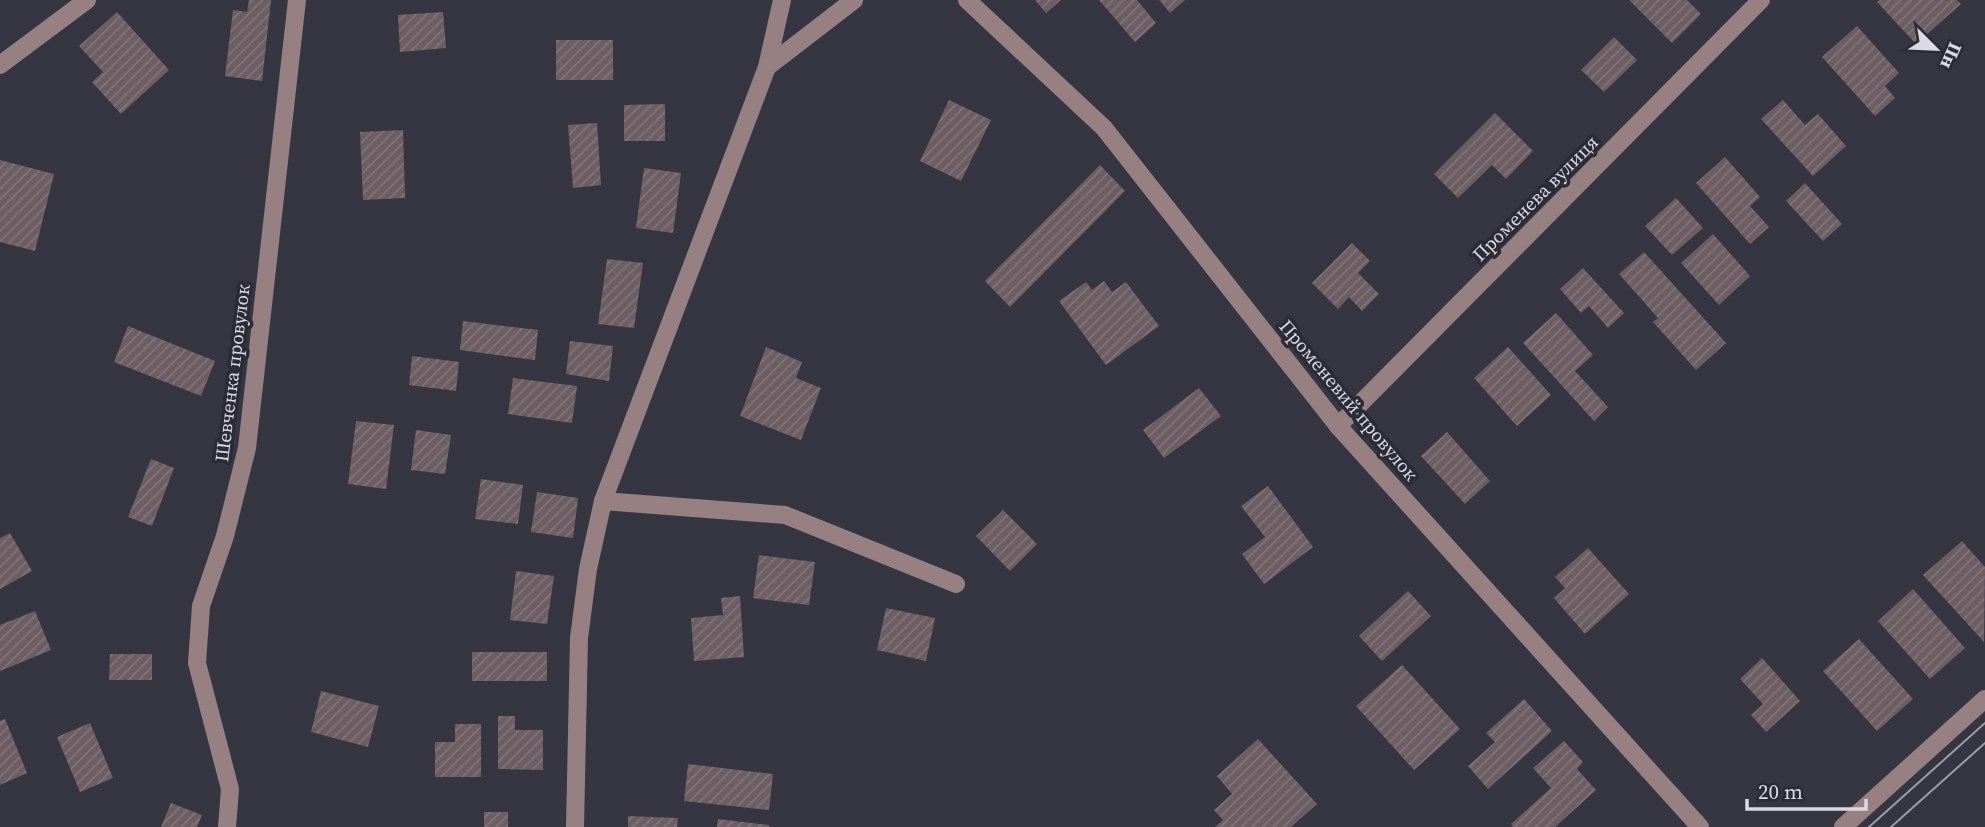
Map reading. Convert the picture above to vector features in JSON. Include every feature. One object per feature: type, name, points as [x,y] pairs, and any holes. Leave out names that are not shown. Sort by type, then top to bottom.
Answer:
[{"type":"street","points":[[0,65],[87,0]]},
{"type":"street","name":"Шевченка провулок","points":[[227,827],[230,789],[197,663],[201,607],[225,536],[247,448],[297,0]]},
{"type":"street","points":[[575,827],[579,638],[588,569],[603,502],[767,67],[782,0]]},
{"type":"street","points":[[767,67],[854,0]]},
{"type":"street","name":"Променевий провулок","points":[[967,0],[1104,128],[1338,426],[1700,827]]},
{"type":"street","name":"Променева вулиця","points":[[1338,426],[1761,0]]},
{"type":"street","points":[[603,502],[785,515],[956,584]]},
{"type":"street","points":[[1843,827],[1985,699]]},
{"type":"building","points":[[249,0],[271,0],[262,81],[225,76],[233,10],[247,12]]},
{"type":"building","points":[[1035,0],[1061,0],[1046,13]]},
{"type":"building","points":[[1099,0],[1137,0],[1156,23],[1135,42]]},
{"type":"building","points":[[1159,0],[1185,0],[1170,13]]},
{"type":"building","points":[[1629,0],[1687,0],[1701,14],[1672,43]]},
{"type":"building","points":[[1957,0],[1961,4],[1916,44],[1877,2]]},
{"type":"building","points":[[117,12],[169,70],[121,114],[92,82],[103,72],[79,46]]},
{"type":"building","points":[[443,12],[446,48],[400,52],[398,15]]},
{"type":"building","points":[[1857,26],[1899,73],[1885,86],[1895,98],[1875,116],[1822,57]]},
{"type":"building","points":[[1614,37],[1637,60],[1604,92],[1581,70]]},
{"type":"building","points":[[556,40],[613,40],[613,80],[556,80]]},
{"type":"building","points":[[949,100],[991,120],[961,181],[920,161]]},
{"type":"building","points":[[1783,100],[1805,125],[1818,114],[1846,146],[1813,176],[1761,119]]},
{"type":"building","points":[[665,104],[665,141],[624,141],[624,105]]},
{"type":"building","points":[[1495,113],[1533,151],[1506,179],[1492,165],[1458,198],[1434,174]]},
{"type":"building","points":[[597,123],[601,185],[573,188],[568,125]]},
{"type":"building","points":[[403,130],[405,198],[363,200],[360,132]]},
{"type":"building","points":[[1725,157],[1760,197],[1750,206],[1769,227],[1750,244],[1696,183]]},
{"type":"building","points":[[0,160],[54,174],[35,251],[0,242]]},
{"type":"building","points":[[1100,165],[1125,191],[1010,307],[985,281]]},
{"type":"building","points":[[644,168],[681,173],[673,233],[636,228]]},
{"type":"building","points":[[1805,183],[1842,224],[1823,241],[1786,201]]},
{"type":"building","points":[[1676,198],[1703,228],[1672,255],[1645,226]]},
{"type":"building","points":[[1713,234],[1750,276],[1719,305],[1681,263]]},
{"type":"building","points":[[1352,243],[1370,261],[1358,273],[1379,294],[1362,311],[1349,297],[1338,309],[1312,283]]},
{"type":"building","points":[[1644,252],[1726,343],[1696,370],[1653,322],[1658,318],[1619,274]]},
{"type":"building","points":[[607,259],[643,263],[634,328],[598,324]]},
{"type":"building","points":[[1583,268],[1624,313],[1608,328],[1589,306],[1581,313],[1560,289]]},
{"type":"building","points":[[1104,281],[1112,292],[1126,282],[1159,326],[1106,365],[1059,301],[1086,282],[1092,290]]},
{"type":"building","points":[[1556,313],[1593,355],[1575,371],[1608,407],[1594,421],[1523,343]]},
{"type":"building","points":[[463,321],[538,330],[535,360],[460,350]]},
{"type":"building","points":[[128,326],[215,361],[201,396],[114,362]]},
{"type":"building","points":[[570,341],[613,346],[609,381],[566,374]]},
{"type":"building","points":[[766,347],[802,362],[796,378],[821,388],[801,440],[740,416]]},
{"type":"building","points":[[1508,347],[1551,395],[1517,426],[1474,378]]},
{"type":"building","points":[[412,356],[459,362],[456,391],[409,385]]},
{"type":"building","points":[[513,378],[577,386],[572,423],[508,414]]},
{"type":"building","points":[[1199,388],[1221,416],[1164,458],[1143,430]]},
{"type":"building","points":[[356,421],[394,425],[386,489],[348,484]]},
{"type":"building","points":[[416,430],[451,435],[445,474],[411,470]]},
{"type":"building","points":[[1447,432],[1490,481],[1465,504],[1421,456]]},
{"type":"building","points":[[151,459],[174,468],[152,526],[128,517]]},
{"type":"building","points":[[481,479],[523,485],[518,524],[475,519]]},
{"type":"building","points":[[1268,486],[1313,547],[1264,584],[1242,554],[1265,537],[1241,506]]},
{"type":"building","points":[[537,492],[578,498],[573,538],[531,532]]},
{"type":"building","points":[[1003,510],[1037,544],[1010,571],[976,536]]},
{"type":"building","points":[[10,533],[32,571],[0,589],[0,538]]},
{"type":"building","points":[[1962,541],[1985,567],[1984,642],[1923,575]]},
{"type":"building","points":[[1588,548],[1629,594],[1585,634],[1554,598],[1565,588],[1555,577]]},
{"type":"building","points":[[759,555],[815,562],[809,605],[753,598]]},
{"type":"building","points":[[516,571],[554,576],[547,624],[510,620]]},
{"type":"building","points":[[1913,589],[1965,648],[1930,679],[1878,621]]},
{"type":"building","points":[[1408,591],[1431,616],[1382,661],[1359,636]]},
{"type":"building","points":[[740,596],[744,657],[694,661],[691,618],[723,615],[721,598]]},
{"type":"building","points":[[886,608],[935,618],[926,661],[877,650]]},
{"type":"building","points":[[35,611],[51,650],[0,671],[0,625]]},
{"type":"building","points":[[1859,639],[1913,699],[1877,731],[1823,671]]},
{"type":"building","points":[[472,652],[547,652],[547,681],[472,681]]},
{"type":"building","points":[[110,654],[152,654],[152,680],[109,680]]},
{"type":"building","points":[[1762,658],[1800,701],[1766,732],[1751,715],[1763,704],[1740,679]]},
{"type":"building","points":[[1402,665],[1460,729],[1414,770],[1356,706]]},
{"type":"building","points":[[321,691],[379,706],[368,747],[311,732]]},
{"type":"building","points":[[1524,699],[1552,731],[1488,789],[1468,766],[1495,742],[1486,733]]},
{"type":"building","points":[[498,716],[515,716],[515,730],[543,730],[543,770],[498,769]]},
{"type":"building","points":[[5,719],[27,773],[0,785],[0,721]]},
{"type":"building","points":[[90,723],[113,778],[80,792],[57,737]]},
{"type":"building","points":[[455,724],[481,724],[481,777],[435,777],[435,742],[455,742]]},
{"type":"building","points":[[1258,739],[1317,804],[1291,827],[1215,827],[1223,820],[1214,810],[1232,794],[1217,776]]},
{"type":"building","points":[[1564,741],[1583,762],[1577,769],[1596,790],[1555,827],[1513,827],[1511,824],[1551,788],[1533,768]]},
{"type":"building","points":[[688,764],[773,774],[769,810],[684,801]]},
{"type":"building","points":[[171,803],[202,815],[197,827],[161,827]]},
{"type":"building","points":[[484,812],[508,812],[508,827],[484,827]]},
{"type":"building","points":[[628,816],[678,818],[677,827],[628,827]]},
{"type":"building","points":[[718,819],[769,825],[769,827],[717,827]]},
{"type":"tram line","points":[[1869,827],[1985,723]]},
{"type":"tram line","points":[[1891,827],[1985,743]]}]
